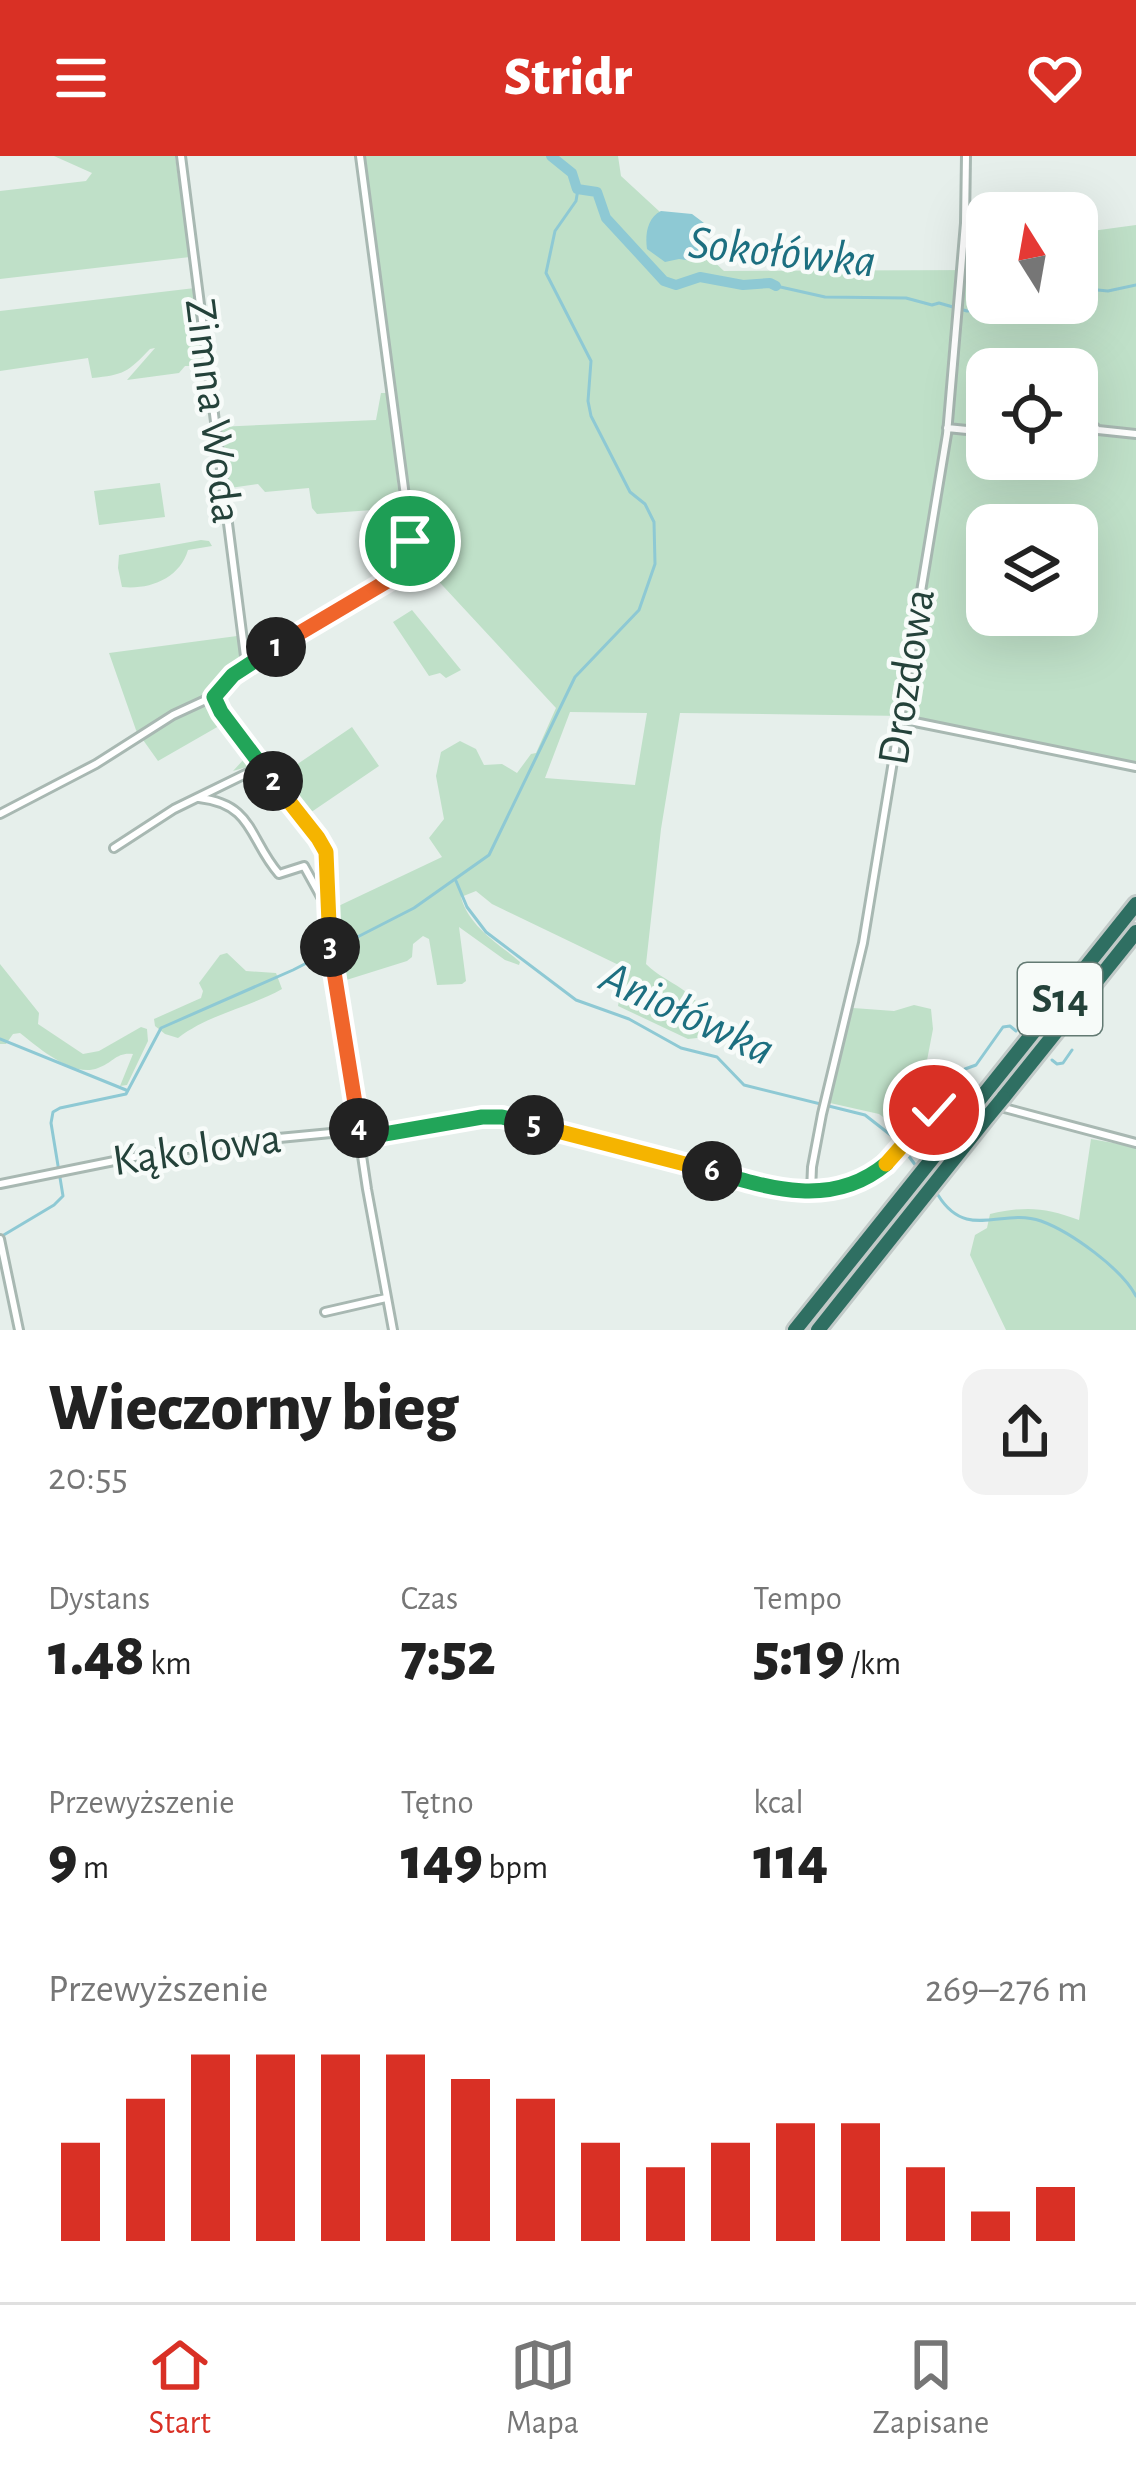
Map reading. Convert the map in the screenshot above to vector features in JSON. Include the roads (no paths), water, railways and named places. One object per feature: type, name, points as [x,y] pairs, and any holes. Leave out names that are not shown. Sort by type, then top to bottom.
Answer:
[{"type":"highway","name":"S14","points":[[795,1330],[1136,904]]},
{"type":"highway","name":"S14","points":[[818,1330],[1136,932]]},
{"type":"street","name":"Zimna Woda","points":[[182,156],[246,665]]},
{"type":"street","points":[[0,814],[96,764],[173,715],[214,697],[246,665],[414,564],[359,156]]},
{"type":"street","name":"Drozdowa","points":[[811,1192],[824,1107],[858,969],[947,428],[965,223],[966,156]]},
{"type":"street","points":[[947,428],[966,430]]},
{"type":"street","points":[[1098,430],[1136,434]]},
{"type":"street","points":[[214,697],[327,856],[329,942],[393,1330]]},
{"type":"street","points":[[901,718],[1136,767]]},
{"type":"street","points":[[114,848],[173,809],[262,766]]},
{"type":"street","points":[[199,798],[233,807],[279,874],[327,856]]},
{"type":"street","points":[[301,865],[307,868],[327,912]]},
{"type":"street","name":"Kąkolowa","points":[[0,1184],[237,1142],[331,1133],[373,1136],[502,1117],[756,1184],[811,1192],[838,1190],[868,1177],[896,1155],[934,1110],[963,1097],[1136,1143]]},
{"type":"street","points":[[0,1240],[20,1330]]},
{"type":"street","points":[[325,1312],[387,1298]]},
{"type":"water","points":[[661,211],[692,214],[704,223],[693,261],[665,262],[647,249],[648,227]]},
{"type":"waterway","name":"Sokołówka","points":[[551,156],[572,173],[577,189],[597,192],[606,218],[664,281],[676,285],[700,277],[776,286]]},
{"type":"waterway","name":"Zimna Woda","points":[[2,1236],[63,1196],[53,1112],[126,1094],[161,1028],[293,970],[414,908],[489,855],[575,677],[639,610],[655,564],[654,522],[645,504],[630,492],[591,416],[591,361],[546,273],[555,231],[576,201],[578,189]]},
{"type":"waterway","name":"Sokołówka","points":[[1098,290],[1136,285]]},
{"type":"waterway","name":"Sokołówka","points":[[776,286],[825,297],[906,298],[966,311]]},
{"type":"waterway","name":"Aniołówka","points":[[456,881],[467,907],[486,932],[576,1000],[629,1019],[681,1048],[717,1057],[744,1085],[865,1115],[897,1140],[916,1166]]},
{"type":"waterway","points":[[965,1069],[976,1065],[1003,1027],[1016,1031]]},
{"type":"waterway","points":[[0,1039],[126,1090]]},
{"type":"waterway","points":[[1052,1060],[1063,1063],[1072,1050]]},
{"type":"waterway","points":[[917,1118],[954,1071]]},
{"type":"waterway","name":"Aniołówka","points":[[938,1195],[961,1217],[1027,1218],[1053,1226],[1107,1263],[1136,1296]]}]
